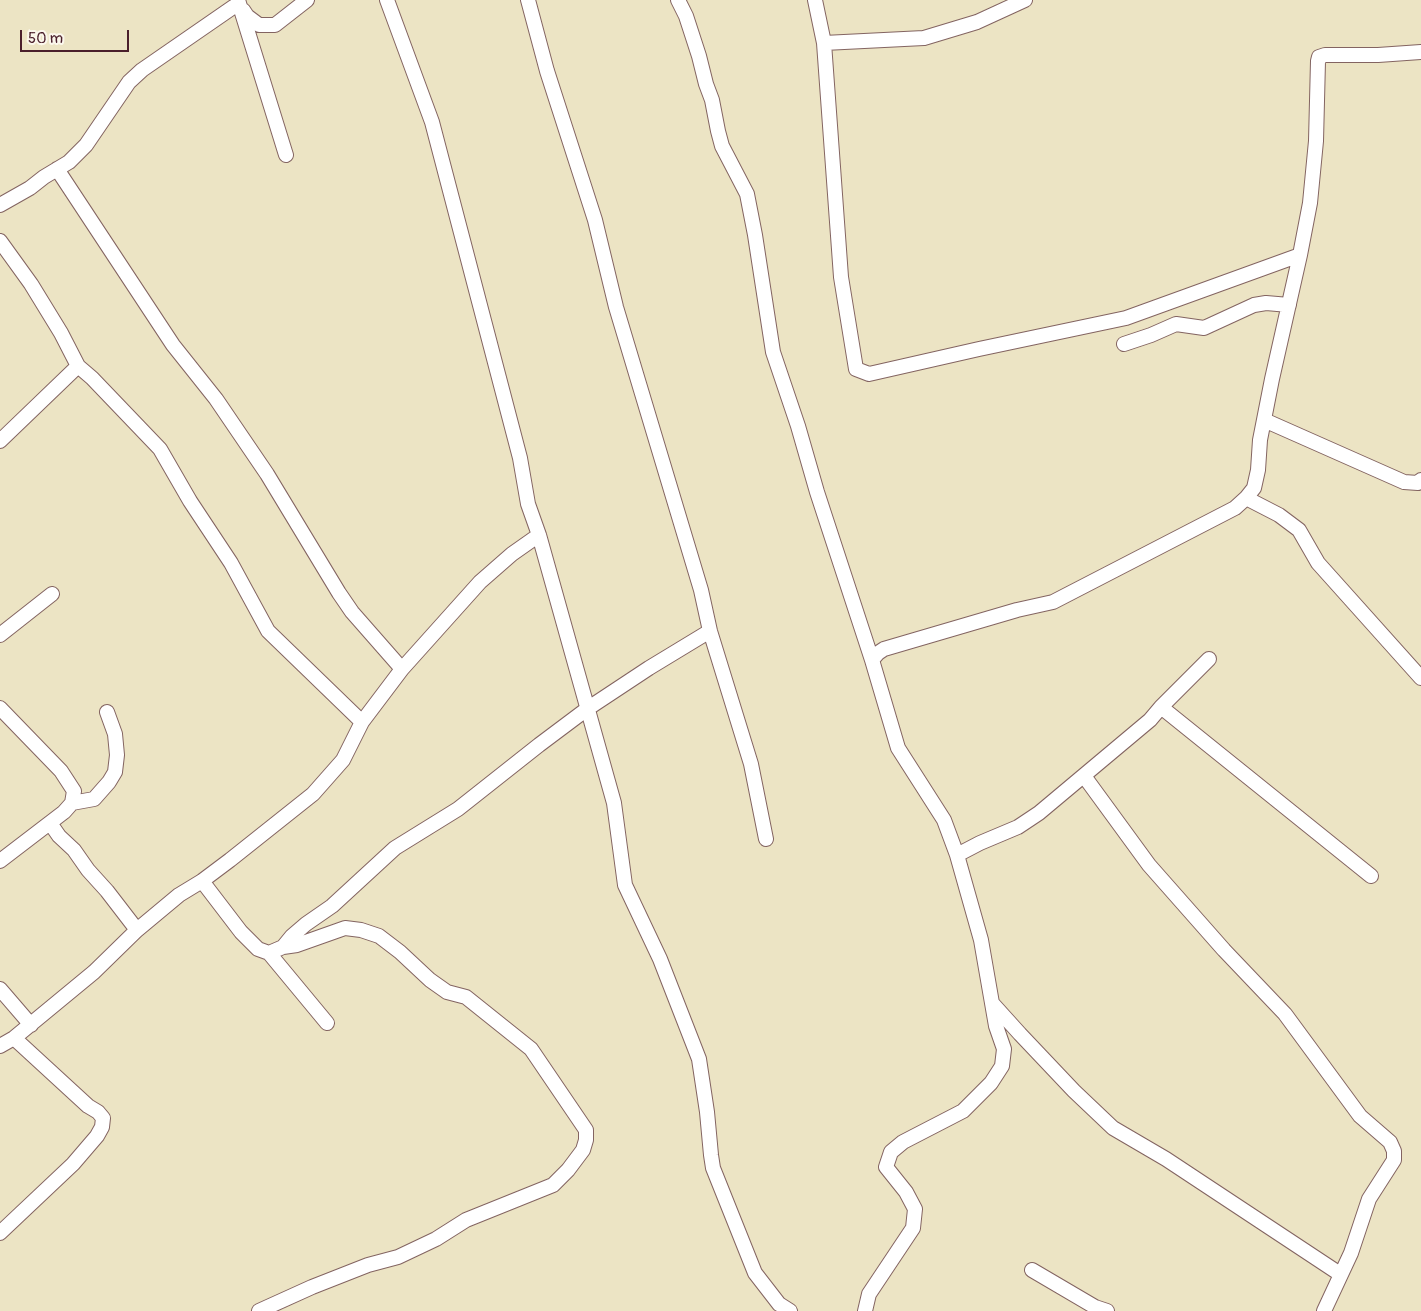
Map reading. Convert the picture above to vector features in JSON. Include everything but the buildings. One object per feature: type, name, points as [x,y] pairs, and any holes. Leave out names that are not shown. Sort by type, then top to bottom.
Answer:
[{"type":"street","points":[[238,1],[247,16],[259,25],[275,25],[307,0]]},
{"type":"street","points":[[387,0],[432,122],[520,458],[528,504],[539,535],[614,804],[625,885],[660,959],[698,1059],[707,1112],[713,1168],[755,1273],[779,1304],[790,1311]]},
{"type":"street","points":[[528,0],[547,71],[595,220],[616,307],[702,590],[710,631],[751,764],[766,839]]},
{"type":"street","points":[[678,0],[686,16],[699,56],[712,100],[722,146],[747,194],[773,352],[872,660],[898,748],[944,820],[956,855],[981,940],[996,1026],[1004,1050],[1002,1066],[991,1084],[963,1111],[903,1142],[891,1152],[886,1168],[906,1192],[915,1209],[913,1228],[869,1294],[865,1311]]},
{"type":"street","points":[[815,0],[824,43],[841,277],[856,369],[869,374],[1126,318],[1300,255]]},
{"type":"street","points":[[824,43],[924,38],[977,22],[1025,0]]},
{"type":"street","points":[[238,1],[286,155]]},
{"type":"street","points":[[0,205],[69,162],[86,145],[135,76],[238,1]]},
{"type":"street","points":[[872,660],[884,649],[1017,610],[1053,602],[1235,508],[1246,498],[1254,488],[1258,470],[1260,440],[1300,255],[1311,194],[1316,141],[1319,58],[1325,55],[1378,55],[1421,52]]},
{"type":"street","points":[[57,169],[173,345],[216,399],[268,474],[352,612],[402,669]]},
{"type":"street","points":[[0,241],[31,284],[61,333],[78,366],[99,385],[160,449],[190,501],[231,563],[268,631],[362,722]]},
{"type":"street","points":[[1124,344],[1145,338],[1176,324],[1204,328],[1254,305],[1266,303],[1289,305]]},
{"type":"street","points":[[0,440],[78,366]]},
{"type":"street","points":[[1264,420],[1404,482],[1418,483],[1421,480]]},
{"type":"street","points":[[1246,498],[1279,515],[1299,530],[1318,563],[1421,678]]},
{"type":"street","points":[[0,1046],[31,1025],[94,972],[137,930],[179,894],[202,881],[313,794],[343,760],[362,722],[402,669],[480,582],[512,554],[539,535]]},
{"type":"street","points":[[0,635],[52,594]]},
{"type":"street","points":[[283,947],[292,936],[332,906],[395,848],[458,809],[538,745],[587,710],[649,668],[710,631]]},
{"type":"street","points":[[956,855],[1018,827],[1039,813],[1150,720],[1209,659]]},
{"type":"street","points":[[1161,707],[1371,876]]},
{"type":"street","points":[[0,708],[61,770],[74,791],[72,803],[64,812],[0,861]]},
{"type":"street","points":[[72,803],[94,799],[115,772],[117,755],[115,734],[108,712]]},
{"type":"street","points":[[1084,776],[1149,865],[1224,950],[1285,1014],[1360,1116],[1390,1142],[1394,1151],[1394,1160],[1369,1199],[1351,1253],[1324,1311]]},
{"type":"street","points":[[50,822],[59,836],[74,850],[137,930]]},
{"type":"street","points":[[202,881],[241,932],[258,949],[270,952],[283,947],[297,945],[345,928],[361,930],[379,936],[400,952],[430,980],[447,992],[466,997],[531,1049],[586,1130],[583,1150],[568,1170],[552,1185],[466,1220],[436,1239],[398,1257],[368,1265],[259,1311]]},
{"type":"street","points":[[270,952],[327,1023]]},
{"type":"street","points":[[0,989],[31,1025]]},
{"type":"street","points":[[992,1002],[1074,1091],[1113,1128],[1174,1165],[1340,1274]]},
{"type":"street","points":[[0,1233],[73,1164],[97,1136],[102,1127],[102,1118],[98,1112],[88,1106],[14,1038]]},
{"type":"street","points":[[1032,1270],[1095,1307],[1107,1311]]}]
